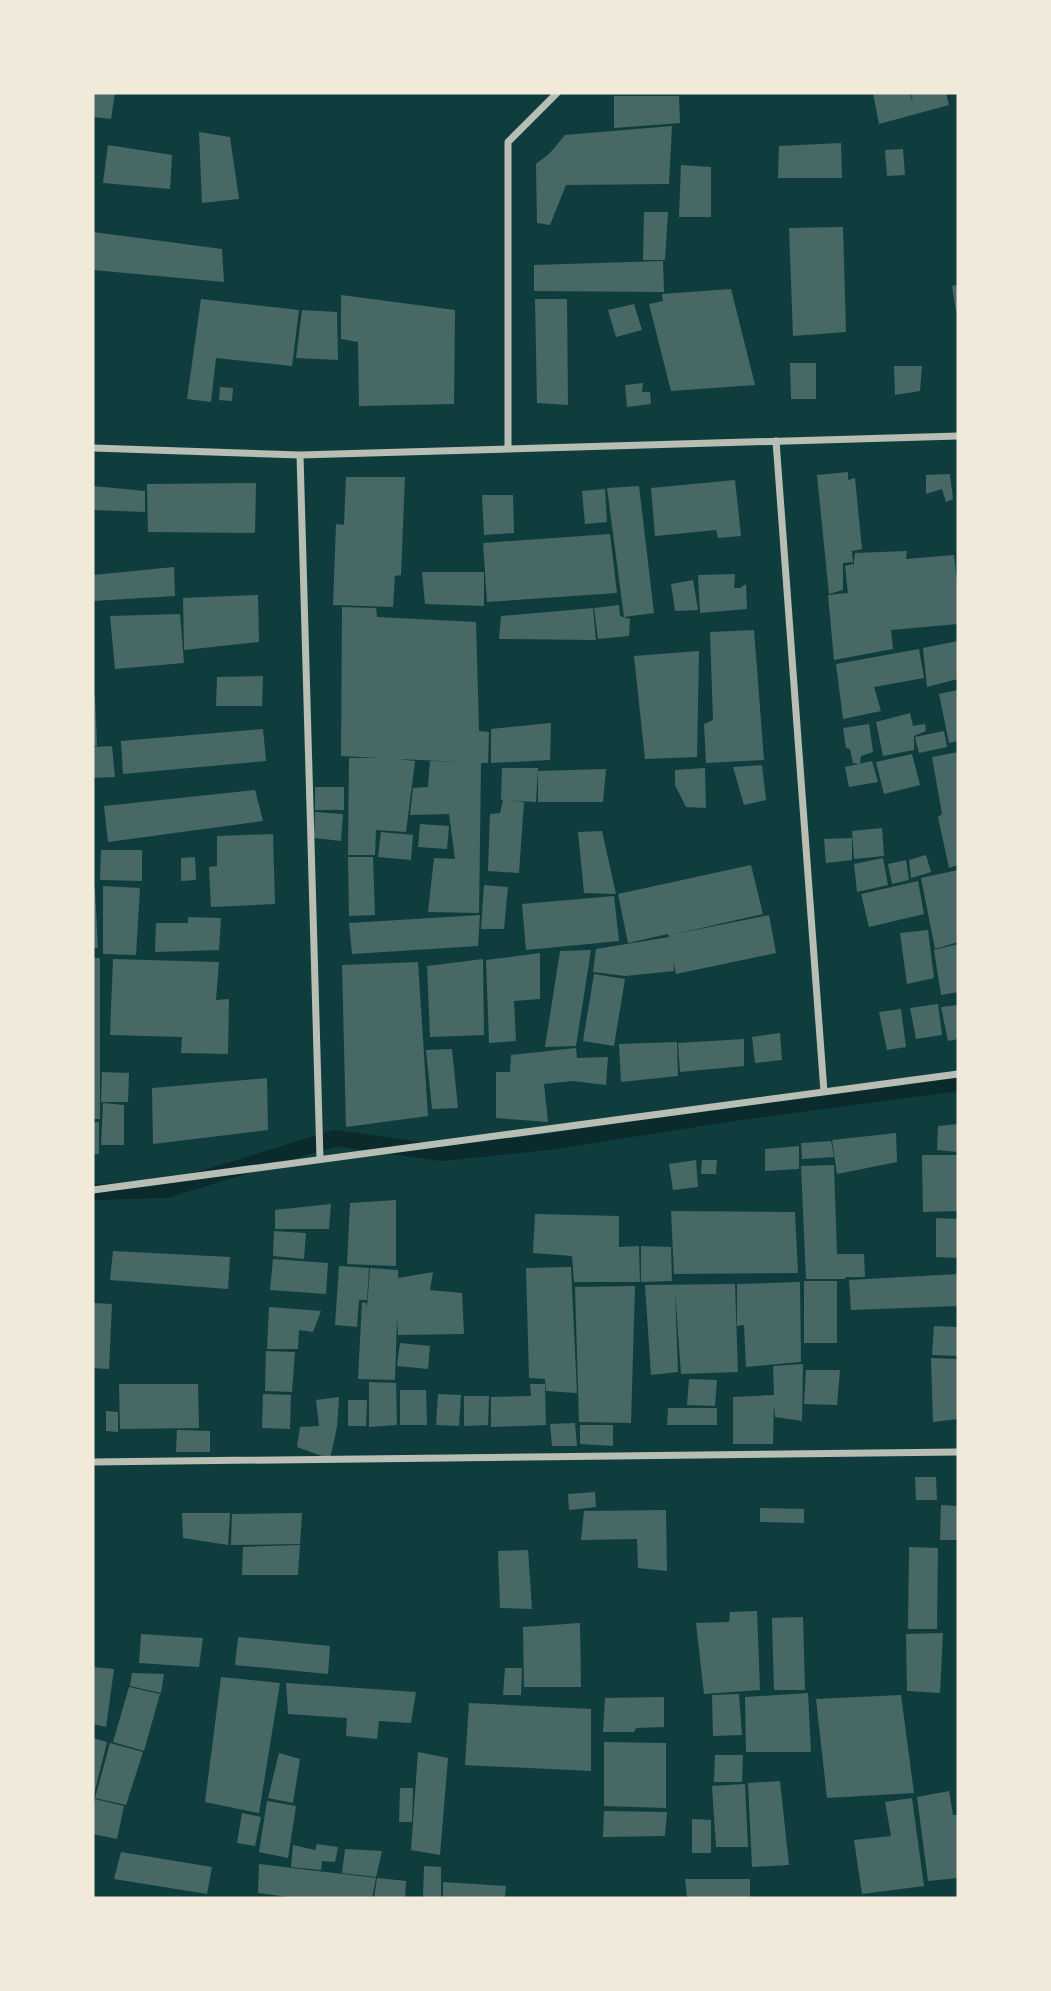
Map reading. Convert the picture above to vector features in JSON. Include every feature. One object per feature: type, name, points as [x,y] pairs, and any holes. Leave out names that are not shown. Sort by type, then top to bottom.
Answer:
[{"type":"street","points":[[508,449],[508,142],[557,93]]},
{"type":"street","points":[[93,448],[300,456],[958,436]]},
{"type":"street","points":[[776,441],[824,1092]]},
{"type":"street","points":[[300,456],[320,1160]]},
{"type":"street","points":[[93,1190],[958,1074]]},
{"type":"street","points":[[93,1462],[958,1452]]},
{"type":"building","points":[[93,93],[115,93],[111,119],[93,117]]},
{"type":"building","points":[[873,93],[910,93],[913,105],[911,93],[946,93],[949,105],[879,124]]},
{"type":"building","points":[[614,96],[679,96],[680,123],[614,128]]},
{"type":"building","points":[[672,126],[669,184],[566,185],[550,225],[537,223],[536,164],[550,153],[565,135]]},
{"type":"building","points":[[199,132],[230,137],[239,199],[202,203]]},
{"type":"building","points":[[841,143],[842,178],[778,178],[779,146]]},
{"type":"building","points":[[108,145],[172,155],[170,189],[103,183]]},
{"type":"building","points":[[903,149],[905,175],[887,176],[885,150]]},
{"type":"building","points":[[681,165],[711,167],[711,217],[679,217]]},
{"type":"building","points":[[644,212],[668,212],[665,260],[643,260]]},
{"type":"building","points":[[843,227],[846,332],[793,336],[789,228]]},
{"type":"building","points":[[93,232],[222,249],[224,282],[93,270]]},
{"type":"building","points":[[663,261],[664,292],[534,291],[534,265]]},
{"type":"building","points":[[958,285],[958,317],[957,317],[952,286]]},
{"type":"building","points":[[731,289],[755,385],[671,391],[649,304],[663,301],[662,294]]},
{"type":"building","points":[[341,295],[455,310],[454,404],[359,406],[358,342],[341,339]]},
{"type":"building","points":[[201,299],[299,310],[292,366],[216,358],[211,402],[187,399]]},
{"type":"building","points":[[535,299],[567,299],[568,405],[537,403]]},
{"type":"building","points":[[634,304],[642,330],[616,337],[608,310]]},
{"type":"building","points":[[302,310],[337,312],[338,360],[296,358]]},
{"type":"building","points":[[790,363],[816,363],[816,399],[791,399]]},
{"type":"building","points":[[894,366],[922,366],[920,391],[895,395]]},
{"type":"building","points":[[643,383],[642,392],[650,392],[651,404],[627,407],[625,385]]},
{"type":"building","points":[[220,387],[233,388],[232,401],[219,400]]},
{"type":"building","points":[[848,472],[848,480],[855,478],[862,549],[852,551],[853,562],[843,563],[843,590],[829,594],[817,475]]},
{"type":"building","points":[[950,474],[953,499],[946,502],[942,489],[926,494],[926,475]]},
{"type":"building","points":[[346,477],[405,477],[401,575],[395,576],[393,607],[333,605],[336,524],[344,525]]},
{"type":"building","points":[[735,480],[741,536],[718,538],[716,530],[655,536],[651,488]]},
{"type":"building","points":[[256,483],[255,533],[148,532],[147,484]]},
{"type":"building","points":[[93,486],[145,491],[145,512],[93,510]]},
{"type":"building","points":[[639,486],[654,613],[624,617],[607,488]]},
{"type":"building","points":[[605,489],[607,522],[585,524],[582,491]]},
{"type":"building","points":[[482,495],[513,495],[514,533],[484,535]]},
{"type":"building","points":[[610,534],[617,593],[487,602],[483,543]]},
{"type":"building","points":[[907,551],[906,559],[954,555],[958,624],[891,630],[893,649],[834,660],[828,595],[848,593],[845,566],[853,564],[853,569],[855,553]]},
{"type":"building","points":[[174,567],[175,596],[93,601],[93,575]]},
{"type":"building","points":[[422,572],[484,572],[484,606],[425,604]]},
{"type":"building","points":[[735,574],[734,588],[746,584],[747,609],[700,613],[698,575]]},
{"type":"building","points":[[693,580],[698,610],[675,611],[671,584]]},
{"type":"building","points":[[258,595],[259,642],[184,650],[183,598]]},
{"type":"building","points":[[619,605],[620,616],[630,619],[629,636],[598,639],[594,608]]},
{"type":"building","points":[[342,607],[376,608],[377,617],[476,622],[479,731],[489,732],[488,763],[481,763],[479,913],[428,912],[434,858],[455,859],[449,814],[410,815],[413,788],[428,787],[430,761],[462,762],[398,759],[415,761],[406,832],[376,830],[375,855],[348,855],[349,758],[379,758],[341,756]]},
{"type":"building","points":[[593,608],[596,640],[499,639],[501,616]]},
{"type":"building","points":[[180,614],[184,663],[115,669],[110,616]]},
{"type":"building","points":[[754,630],[764,760],[706,763],[704,724],[713,720],[710,632]]},
{"type":"building","points":[[958,641],[958,679],[927,687],[923,648]]},
{"type":"building","points":[[919,649],[924,678],[874,687],[881,711],[843,719],[836,664]]},
{"type":"building","points":[[699,651],[697,757],[645,759],[634,656]]},
{"type":"building","points":[[263,676],[262,706],[216,706],[217,677]]},
{"type":"building","points":[[958,690],[958,741],[949,743],[939,694]]},
{"type":"building","points":[[95,696],[97,746],[93,746]]},
{"type":"building","points":[[910,713],[913,726],[925,724],[926,731],[914,736],[914,750],[883,756],[876,722]]},
{"type":"building","points":[[551,723],[550,760],[491,763],[491,729]]},
{"type":"building","points":[[869,724],[873,752],[861,756],[860,764],[853,763],[850,749],[846,748],[843,728]]},
{"type":"building","points":[[263,729],[266,761],[123,774],[121,741]]},
{"type":"building","points":[[944,731],[947,747],[919,753],[915,737]]},
{"type":"building","points":[[112,746],[115,777],[93,778],[93,747]]},
{"type":"building","points":[[958,752],[958,865],[949,868],[938,817],[942,814],[932,757]]},
{"type":"building","points":[[912,754],[920,785],[884,794],[876,762]]},
{"type":"building","points":[[872,761],[878,782],[849,787],[845,767]]},
{"type":"building","points":[[762,765],[766,800],[744,805],[733,767]]},
{"type":"building","points":[[502,768],[538,768],[536,802],[506,800],[524,802],[519,873],[488,871],[490,814],[500,813],[503,800]]},
{"type":"building","points":[[705,768],[706,808],[686,807],[675,785],[675,770]]},
{"type":"building","points":[[606,769],[603,802],[538,802],[538,771]]},
{"type":"building","points":[[315,787],[344,787],[344,810],[315,810]]},
{"type":"building","points":[[255,790],[263,821],[108,842],[104,806]]},
{"type":"building","points":[[315,812],[343,814],[341,841],[314,838]]},
{"type":"building","points":[[420,824],[449,826],[447,849],[418,847]]},
{"type":"building","points":[[882,828],[884,856],[854,859],[852,831]]},
{"type":"building","points":[[602,831],[616,894],[584,893],[578,832]]},
{"type":"building","points":[[381,832],[413,835],[411,860],[378,857]]},
{"type":"building","points":[[273,834],[275,904],[211,907],[209,867],[217,866],[217,836]]},
{"type":"building","points":[[852,838],[852,860],[826,863],[824,839]]},
{"type":"building","points":[[101,850],[142,850],[142,881],[100,880]]},
{"type":"building","points":[[926,855],[931,872],[911,878],[909,860]]},
{"type":"building","points":[[195,857],[196,880],[181,881],[181,858]]},
{"type":"building","points":[[348,857],[373,857],[375,915],[349,916]]},
{"type":"building","points":[[883,858],[888,885],[857,892],[854,864]]},
{"type":"building","points":[[906,860],[909,880],[892,884],[888,864]]},
{"type":"building","points":[[751,865],[763,914],[675,934],[769,915],[776,953],[676,974],[673,960],[674,971],[625,976],[593,972],[596,949],[669,937],[668,934],[628,943],[618,894]]},
{"type":"building","points":[[958,870],[958,942],[935,949],[921,878]]},
{"type":"building","points":[[918,881],[924,914],[869,927],[861,894]]},
{"type":"building","points":[[484,885],[508,887],[504,929],[481,929]]},
{"type":"building","points":[[103,886],[140,888],[136,955],[103,954]]},
{"type":"building","points":[[95,888],[98,948],[93,948]]},
{"type":"building","points":[[614,896],[619,941],[526,950],[522,904]]},
{"type":"building","points":[[480,915],[478,946],[352,954],[349,923]]},
{"type":"building","points":[[188,917],[221,918],[219,950],[155,952],[156,923],[188,923]]},
{"type":"building","points":[[928,930],[934,978],[907,984],[900,933]]},
{"type":"building","points":[[958,944],[958,992],[941,995],[934,950]]},
{"type":"building","points":[[591,950],[576,1046],[545,1047],[560,951]]},
{"type":"building","points":[[540,953],[540,999],[514,1001],[516,1041],[489,1043],[486,960]]},
{"type":"building","points":[[93,958],[100,958],[100,1119],[93,1119]]},
{"type":"building","points":[[113,959],[219,962],[216,1000],[229,999],[228,1054],[181,1053],[182,1037],[110,1035]]},
{"type":"building","points":[[483,959],[484,1035],[430,1037],[427,966]]},
{"type":"building","points":[[418,962],[428,1116],[346,1127],[342,965]]},
{"type":"building","points":[[594,974],[625,979],[614,1046],[583,1041]]},
{"type":"building","points":[[938,1004],[942,1035],[916,1039],[910,1008]]},
{"type":"building","points":[[958,1005],[958,1039],[948,1041],[941,1007]]},
{"type":"building","points":[[901,1009],[906,1047],[887,1050],[879,1012]]},
{"type":"building","points":[[780,1033],[782,1060],[755,1063],[752,1037]]},
{"type":"building","points":[[744,1039],[744,1066],[680,1072],[678,1043]]},
{"type":"building","points":[[677,1042],[678,1076],[621,1082],[619,1044]]},
{"type":"building","points":[[576,1048],[577,1058],[608,1057],[606,1085],[573,1081],[544,1084],[548,1122],[496,1118],[496,1072],[510,1072],[511,1055]]},
{"type":"building","points":[[452,1049],[458,1108],[432,1109],[426,1050]]},
{"type":"building","points":[[102,1072],[129,1073],[128,1102],[101,1102]]},
{"type":"building","points":[[267,1078],[268,1130],[153,1144],[152,1088]]},
{"type":"building","points":[[103,1103],[124,1105],[124,1145],[101,1145]]},
{"type":"building","points":[[93,1122],[99,1122],[99,1154],[93,1154]]},
{"type":"building","points":[[958,1124],[958,1152],[937,1150],[938,1126]]},
{"type":"building","points":[[896,1133],[897,1162],[837,1174],[832,1140]]},
{"type":"building","points":[[831,1141],[834,1157],[802,1159],[801,1143]]},
{"type":"building","points":[[799,1146],[799,1169],[765,1171],[765,1149]]},
{"type":"building","points":[[922,1155],[958,1155],[958,1211],[923,1212]]},
{"type":"building","points":[[696,1160],[698,1187],[673,1190],[669,1164]]},
{"type":"building","points":[[702,1160],[717,1160],[716,1174],[701,1174]]},
{"type":"building","points":[[834,1165],[837,1254],[864,1254],[865,1277],[806,1279],[801,1166]]},
{"type":"building","points":[[396,1200],[396,1266],[347,1264],[350,1203]]},
{"type":"building","points":[[331,1204],[329,1229],[275,1229],[275,1210]]},
{"type":"building","points":[[671,1211],[795,1212],[798,1273],[674,1274]]},
{"type":"building","points":[[535,1214],[619,1216],[619,1247],[639,1246],[640,1282],[574,1282],[572,1256],[533,1253]]},
{"type":"building","points":[[936,1218],[958,1219],[958,1258],[936,1257]]},
{"type":"building","points":[[274,1231],[306,1233],[304,1259],[273,1256]]},
{"type":"building","points":[[641,1246],[671,1247],[672,1281],[641,1282]]},
{"type":"building","points":[[113,1251],[230,1257],[228,1289],[110,1280]]},
{"type":"building","points":[[273,1259],[328,1263],[326,1294],[270,1290]]},
{"type":"building","points":[[339,1266],[369,1268],[367,1300],[359,1300],[357,1327],[335,1325]]},
{"type":"building","points":[[571,1267],[577,1393],[546,1391],[545,1379],[529,1378],[526,1268]]},
{"type":"building","points":[[370,1268],[398,1270],[398,1278],[433,1272],[430,1290],[462,1293],[464,1334],[398,1335],[397,1318],[395,1380],[358,1379],[362,1302],[366,1303],[367,1307]]},
{"type":"building","points":[[958,1274],[958,1306],[851,1310],[849,1280]]},
{"type":"building","points":[[804,1281],[837,1281],[837,1343],[804,1343]]},
{"type":"building","points":[[800,1282],[801,1362],[746,1367],[744,1325],[737,1326],[737,1284]]},
{"type":"building","points":[[735,1284],[738,1372],[681,1374],[675,1290],[678,1372],[651,1375],[645,1285]]},
{"type":"building","points":[[635,1286],[631,1423],[579,1422],[575,1287]]},
{"type":"building","points":[[93,1303],[112,1304],[109,1369],[93,1368]]},
{"type":"building","points":[[269,1307],[321,1311],[313,1332],[299,1330],[298,1349],[267,1349]]},
{"type":"building","points":[[934,1326],[958,1327],[958,1356],[932,1355]]},
{"type":"building","points":[[400,1343],[430,1346],[428,1369],[397,1366]]},
{"type":"building","points":[[266,1351],[295,1352],[292,1392],[265,1391]]},
{"type":"building","points":[[931,1358],[958,1359],[958,1419],[933,1422]]},
{"type":"building","points":[[803,1364],[802,1421],[775,1417],[774,1404],[773,1444],[733,1444],[733,1397],[774,1395],[773,1366]]},
{"type":"building","points":[[806,1370],[840,1370],[837,1405],[804,1404]]},
{"type":"building","points":[[689,1379],[717,1380],[715,1406],[687,1405]]},
{"type":"building","points":[[369,1382],[396,1383],[397,1425],[369,1427]]},
{"type":"building","points":[[119,1384],[198,1384],[199,1428],[120,1429]]},
{"type":"building","points":[[530,1384],[545,1384],[546,1425],[491,1427],[491,1397],[531,1396]]},
{"type":"building","points":[[400,1390],[426,1390],[427,1425],[400,1425]]},
{"type":"building","points":[[263,1394],[291,1395],[290,1429],[262,1428]]},
{"type":"building","points":[[438,1394],[461,1395],[459,1426],[436,1425]]},
{"type":"building","points":[[464,1396],[489,1396],[488,1425],[464,1426]]},
{"type":"building","points":[[339,1397],[337,1427],[330,1459],[297,1447],[300,1427],[319,1426],[316,1400]]},
{"type":"building","points":[[348,1400],[367,1400],[366,1426],[348,1426]]},
{"type":"building","points":[[668,1408],[717,1408],[717,1425],[667,1425]]},
{"type":"building","points":[[106,1411],[118,1412],[118,1432],[106,1431]]},
{"type":"building","points":[[575,1423],[577,1446],[552,1446],[550,1424]]},
{"type":"building","points":[[580,1425],[613,1425],[613,1446],[580,1444]]},
{"type":"building","points":[[177,1430],[210,1431],[210,1452],[176,1452]]},
{"type":"building","points":[[915,1477],[936,1477],[937,1500],[916,1500]]},
{"type":"building","points":[[595,1492],[596,1507],[569,1510],[568,1494]]},
{"type":"building","points":[[941,1505],[958,1506],[958,1540],[940,1540]]},
{"type":"building","points":[[760,1508],[804,1509],[804,1523],[760,1522]]},
{"type":"building","points":[[666,1510],[667,1571],[638,1568],[637,1539],[581,1540],[584,1511]]},
{"type":"building","points":[[182,1513],[230,1513],[228,1545],[183,1538]]},
{"type":"building","points":[[302,1513],[300,1544],[231,1545],[232,1514]]},
{"type":"building","points":[[300,1545],[298,1575],[242,1575],[243,1547]]},
{"type":"building","points":[[909,1547],[938,1548],[937,1629],[908,1629]]},
{"type":"building","points":[[528,1550],[532,1609],[500,1608],[498,1551]]},
{"type":"building","points":[[757,1611],[760,1690],[704,1694],[696,1623],[729,1622],[730,1612]]},
{"type":"building","points":[[803,1617],[805,1690],[774,1690],[772,1618]]},
{"type":"building","points":[[580,1623],[581,1687],[524,1687],[523,1627]]},
{"type":"building","points":[[943,1633],[940,1693],[907,1691],[906,1634]]},
{"type":"building","points":[[141,1634],[203,1638],[199,1667],[139,1663]]},
{"type":"building","points":[[238,1637],[330,1646],[328,1674],[235,1665]]},
{"type":"building","points":[[93,1667],[114,1669],[106,1727],[93,1724]]},
{"type":"building","points":[[505,1668],[522,1668],[521,1695],[503,1695]]},
{"type":"building","points":[[132,1673],[164,1674],[161,1693],[130,1686]]},
{"type":"building","points":[[221,1677],[280,1683],[259,1813],[205,1802]]},
{"type":"building","points":[[286,1683],[416,1692],[411,1723],[379,1721],[377,1739],[346,1736],[347,1718],[288,1714]]},
{"type":"building","points":[[129,1687],[160,1694],[144,1751],[113,1742]]},
{"type":"building","points":[[808,1693],[811,1752],[746,1752],[745,1697]]},
{"type":"building","points":[[739,1694],[742,1735],[713,1736],[712,1695]]},
{"type":"building","points":[[901,1695],[914,1793],[827,1798],[816,1699]]},
{"type":"building","points":[[664,1697],[664,1727],[636,1728],[634,1732],[603,1732],[605,1698]]},
{"type":"building","points":[[469,1703],[591,1709],[591,1771],[465,1765]]},
{"type":"building","points":[[93,1738],[107,1742],[94,1795],[93,1795]]},
{"type":"building","points":[[604,1742],[666,1743],[666,1808],[604,1806]]},
{"type":"building","points":[[110,1743],[143,1752],[126,1805],[95,1798]]},
{"type":"building","points":[[418,1752],[448,1758],[440,1855],[411,1850]]},
{"type":"building","points":[[279,1753],[300,1759],[293,1803],[268,1798]]},
{"type":"building","points":[[715,1755],[743,1755],[742,1782],[714,1782]]},
{"type":"building","points":[[780,1781],[789,1865],[752,1867],[748,1783]]},
{"type":"building","points":[[745,1784],[748,1847],[716,1847],[712,1786]]},
{"type":"building","points":[[400,1788],[413,1788],[412,1822],[399,1822]]},
{"type":"building","points":[[949,1791],[953,1815],[958,1815],[958,1878],[928,1881],[917,1797]]},
{"type":"building","points":[[912,1798],[924,1886],[862,1894],[854,1840],[891,1836],[885,1802]]},
{"type":"building","points":[[95,1799],[124,1806],[117,1839],[93,1834]]},
{"type":"building","points":[[267,1801],[296,1806],[288,1858],[259,1852]]},
{"type":"building","points":[[604,1811],[667,1812],[665,1836],[603,1837]]},
{"type":"building","points":[[242,1813],[261,1817],[255,1846],[237,1843]]},
{"type":"building","points":[[692,1819],[711,1820],[711,1853],[692,1853]]},
{"type":"building","points":[[317,1844],[338,1847],[335,1862],[322,1861],[321,1870],[291,1867],[293,1845],[315,1850]]},
{"type":"building","points":[[345,1849],[382,1851],[376,1877],[342,1873]]},
{"type":"building","points":[[121,1852],[212,1867],[207,1894],[114,1879]]},
{"type":"building","points":[[259,1864],[376,1878],[372,1898],[296,1898],[258,1893]]},
{"type":"building","points":[[424,1866],[441,1867],[441,1898],[423,1898]]},
{"type":"building","points":[[377,1878],[406,1881],[405,1898],[374,1898]]},
{"type":"building","points":[[685,1879],[750,1879],[750,1898],[687,1898]]},
{"type":"building","points":[[443,1882],[506,1886],[505,1898],[443,1898]]},
{"type":"waterway","points":[[93,1192],[166,1190],[335,1138],[442,1153],[548,1142],[733,1113],[958,1083]]}]
